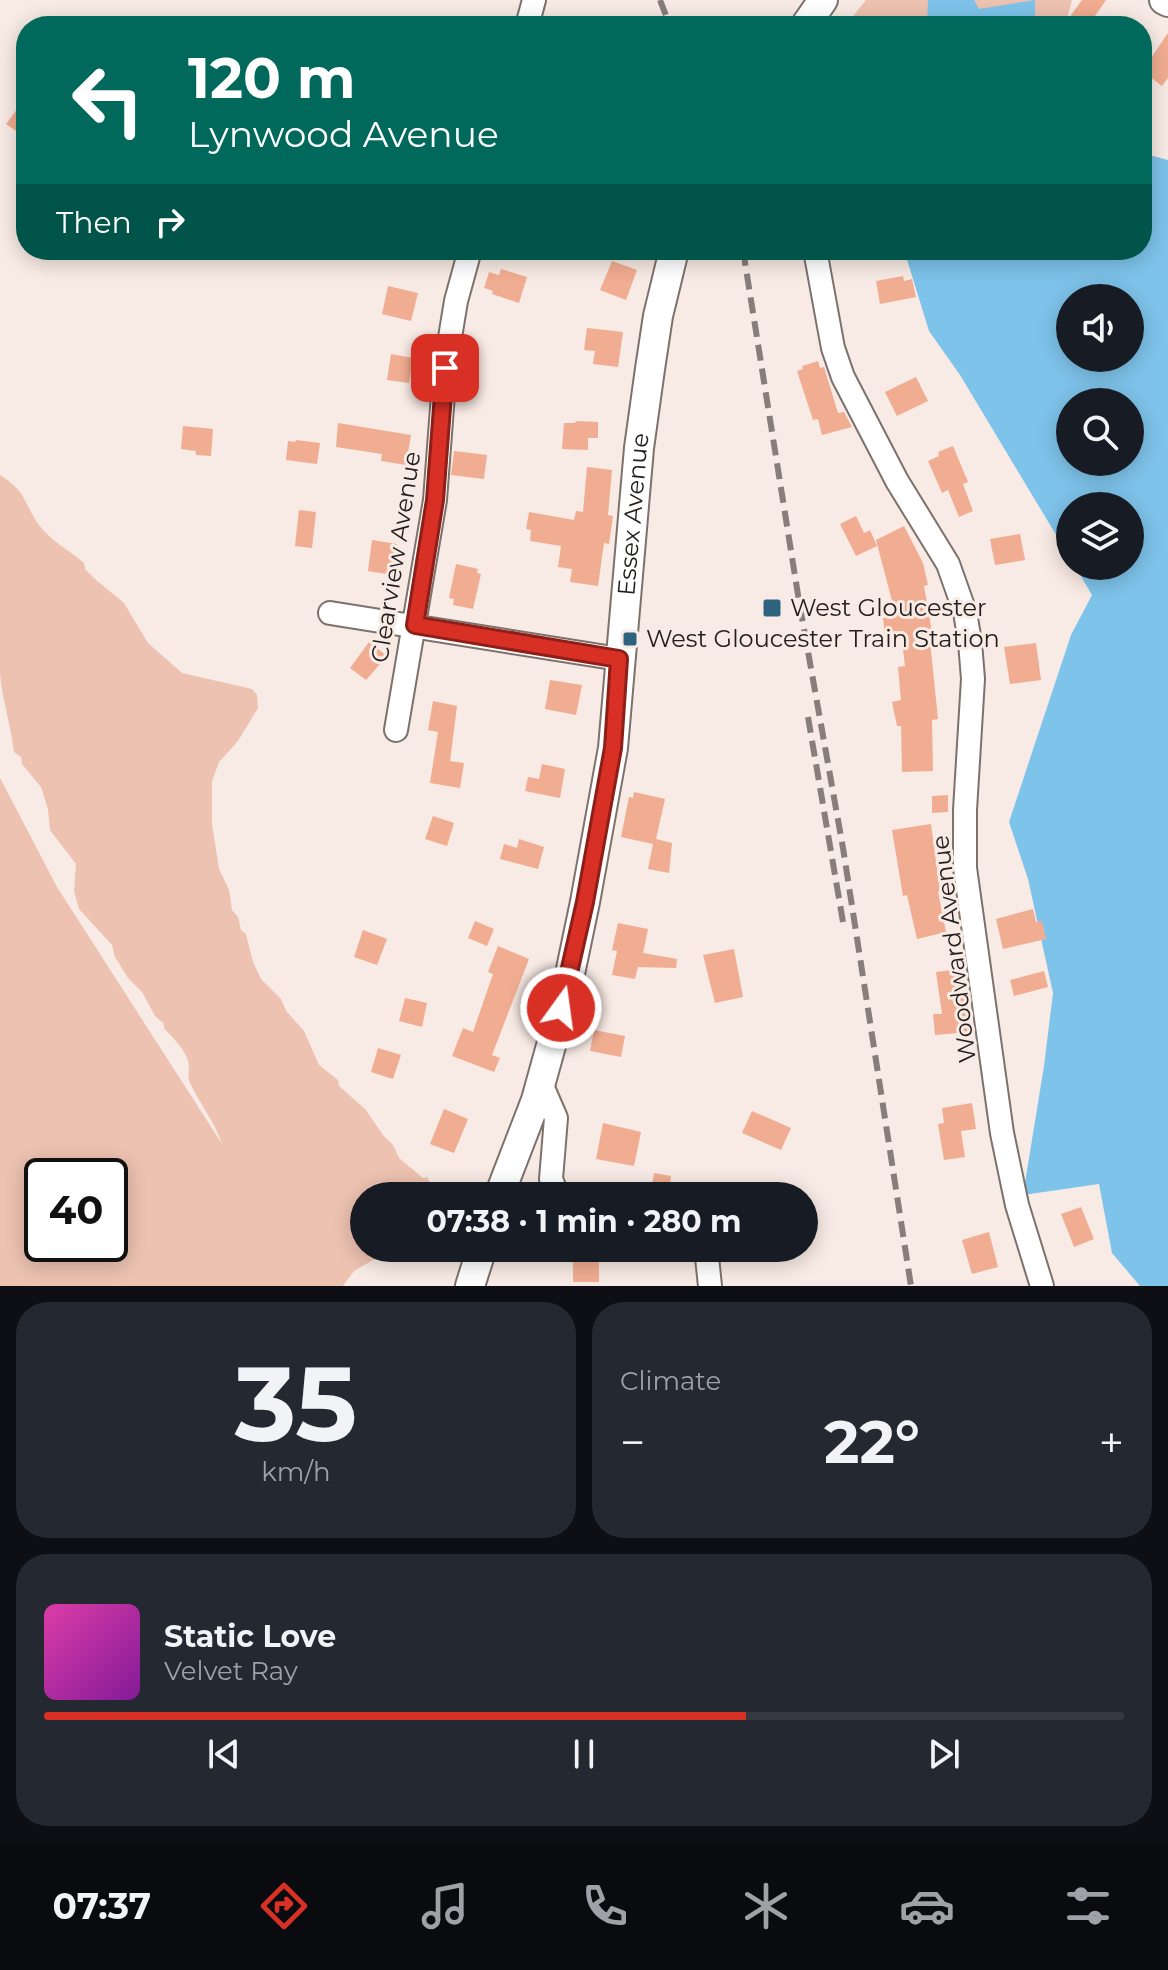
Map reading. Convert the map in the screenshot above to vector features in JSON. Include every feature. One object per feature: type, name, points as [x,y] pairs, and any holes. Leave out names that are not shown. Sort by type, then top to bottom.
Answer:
[{"type":"street","name":"Clearview Avenue","points":[[396,730],[435,500],[445,368],[456,301],[467,260]]},
{"type":"street","name":"Essex Avenue","points":[[504,1182],[536,1100],[567,988],[613,748],[639,448],[665,260]]},
{"type":"street","name":"Woodward Avenue","points":[[817,260],[833,348],[843,377],[897,481],[948,564],[965,612],[973,679],[965,810],[965,868],[1002,1133],[1017,1205],[1042,1286]]},
{"type":"street","points":[[330,613],[619,659]]},
{"type":"street","points":[[540,1081],[556,1118],[552,1182]]},
{"type":"street","points":[[470,1286],[478,1262]]},
{"type":"street","points":[[707,1262],[710,1286]]},
{"type":"shaded area","points":[[866,0],[1072,0],[1068,16],[853,16]]},
{"type":"shaded area","points":[[0,475],[20,492],[44,531],[84,563],[85,569],[96,580],[124,603],[148,643],[182,673],[252,689],[257,695],[258,708],[238,741],[219,762],[212,781],[212,824],[219,869],[229,890],[232,910],[246,934],[261,979],[281,999],[286,1011],[304,1031],[319,1065],[365,1109],[393,1145],[399,1158],[430,1182],[350,1182],[350,1262],[370,1262],[354,1271],[343,1286],[0,1286],[0,778],[57,887],[222,1144],[190,1083],[188,1060],[183,1050],[155,1016],[142,992],[128,978],[115,957],[112,945],[79,909],[74,891],[76,864],[50,830],[41,787],[22,764],[21,757],[14,752],[0,673]]},
{"type":"water","points":[[928,0],[974,0],[979,9],[1035,0],[1035,16],[927,16]]},
{"type":"water","points":[[1152,156],[1168,160],[1168,1286],[1140,1286],[1112,1253],[1099,1184],[1023,1195],[1053,993],[1028,879],[1009,822],[1071,635],[1092,595],[1083,580],[1144,580],[1144,492],[1056,492],[1056,535],[960,375],[929,331],[907,260],[1152,260]]},
{"type":"building","points":[[1082,0],[1106,0],[1095,16],[1070,16]]},
{"type":"building","points":[[1168,33],[1168,78],[1162,86],[1152,78],[1152,56]]},
{"type":"building","points":[[16,110],[16,131],[6,124]]},
{"type":"building","points":[[612,261],[637,270],[626,300],[600,290]]},
{"type":"building","points":[[501,269],[527,277],[519,303],[484,288],[489,272],[499,275]]},
{"type":"building","points":[[903,276],[904,281],[912,279],[916,297],[880,304],[876,281]]},
{"type":"building","points":[[388,286],[418,293],[411,321],[382,314]]},
{"type":"building","points":[[587,328],[623,332],[618,367],[593,364],[595,351],[584,350]]},
{"type":"building","points":[[391,354],[413,358],[409,383],[387,380]]},
{"type":"building","points":[[818,361],[820,368],[824,367],[838,413],[844,412],[852,427],[822,435],[818,419],[813,420],[797,371]]},
{"type":"building","points":[[916,377],[928,401],[897,416],[885,392]]},
{"type":"building","points":[[598,422],[598,438],[588,438],[588,450],[562,449],[564,423]]},
{"type":"building","points":[[338,423],[411,435],[406,465],[381,461],[382,454],[336,447]]},
{"type":"building","points":[[183,426],[213,429],[211,456],[196,455],[196,451],[181,449]]},
{"type":"building","points":[[288,441],[320,443],[317,464],[286,460]]},
{"type":"building","points":[[953,446],[968,482],[963,484],[973,511],[959,517],[948,490],[942,493],[928,461],[939,456],[938,452]]},
{"type":"building","points":[[454,451],[487,455],[484,479],[451,475]]},
{"type":"building","points":[[587,467],[612,470],[608,515],[613,516],[609,544],[604,543],[598,586],[570,582],[572,569],[558,567],[561,546],[530,541],[531,530],[526,529],[529,512],[574,520],[576,511],[583,512]]},
{"type":"building","points":[[299,510],[316,512],[312,548],[295,546]]},
{"type":"building","points":[[856,516],[864,533],[870,530],[877,546],[856,556],[840,524]]},
{"type":"building","points":[[904,526],[923,563],[928,585],[924,586],[932,632],[929,632],[938,719],[932,720],[933,771],[902,772],[901,726],[897,726],[892,702],[901,700],[898,667],[905,666],[901,633],[885,636],[883,618],[896,616],[876,540]]},
{"type":"building","points":[[1020,534],[1025,560],[995,565],[990,539]]},
{"type":"building","points":[[372,540],[397,544],[392,575],[368,571]]},
{"type":"building","points":[[456,564],[478,569],[477,573],[481,574],[473,609],[453,605],[454,599],[449,598]]},
{"type":"building","points":[[369,642],[387,656],[366,680],[350,668]]},
{"type":"building","points":[[1036,643],[1041,680],[1010,684],[1004,647]]},
{"type":"building","points":[[550,680],[582,685],[576,715],[545,709]]},
{"type":"building","points":[[433,701],[457,706],[450,761],[464,763],[460,788],[430,783],[438,732],[428,730]]},
{"type":"building","points":[[542,764],[565,769],[560,798],[525,791],[528,777],[539,779]]},
{"type":"building","points":[[634,792],[665,799],[656,839],[672,843],[669,873],[648,869],[653,844],[621,837],[629,797],[633,798]]},
{"type":"building","points":[[948,795],[948,812],[932,813],[932,796]]},
{"type":"building","points":[[433,816],[454,823],[447,846],[425,839]]},
{"type":"building","points":[[931,824],[938,892],[946,932],[917,939],[907,895],[903,896],[892,830]]},
{"type":"building","points":[[519,839],[544,847],[538,869],[500,859],[504,844],[517,848]]},
{"type":"building","points":[[1033,909],[1036,922],[1042,921],[1046,939],[1003,949],[996,919]]},
{"type":"building","points":[[475,921],[494,929],[487,946],[468,938]]},
{"type":"building","points":[[618,923],[648,929],[643,953],[677,959],[676,968],[638,967],[635,979],[612,975],[617,951],[612,950]]},
{"type":"building","points":[[363,930],[387,939],[377,965],[354,957]]},
{"type":"building","points":[[498,946],[529,959],[492,1055],[500,1058],[494,1072],[452,1056],[463,1028],[473,1032],[493,974],[488,972]]},
{"type":"building","points":[[734,949],[743,997],[715,1003],[703,955]]},
{"type":"building","points":[[960,969],[969,1032],[935,1035],[933,1014],[942,1014],[936,972]]},
{"type":"building","points":[[1044,971],[1048,987],[1014,996],[1010,980]]},
{"type":"building","points":[[405,998],[427,1003],[422,1027],[399,1021]]},
{"type":"building","points":[[594,1030],[625,1036],[621,1057],[590,1051]]},
{"type":"building","points":[[378,1048],[401,1055],[393,1079],[371,1072]]},
{"type":"building","points":[[972,1103],[976,1129],[961,1131],[965,1157],[944,1160],[938,1124],[944,1123],[942,1108]]},
{"type":"building","points":[[444,1109],[468,1119],[454,1153],[430,1144]]},
{"type":"building","points":[[752,1111],[791,1128],[781,1150],[742,1133]]},
{"type":"building","points":[[603,1123],[641,1132],[634,1166],[596,1159]]},
{"type":"building","points":[[654,1173],[671,1176],[670,1182],[653,1182]]},
{"type":"building","points":[[1081,1207],[1094,1239],[1074,1247],[1061,1214]]},
{"type":"building","points":[[989,1232],[998,1267],[972,1274],[962,1240]]},
{"type":"building","points":[[573,1262],[599,1262],[599,1282],[573,1282]]},
{"type":"railway","points":[[660,0],[666,16]]},
{"type":"railway","points":[[745,260],[799,601],[843,848],[911,1286]]},
{"type":"railway","points":[[808,717],[843,922]]},
{"type":"place","name":"West Gloucester","points":[[772,608]]},
{"type":"place","name":"West Gloucester Train Station","points":[[630,639]]},
{"type":"route","points":[[445,368],[435,500],[415,625],[619,659],[613,748],[585,902],[561,1008]]}]
